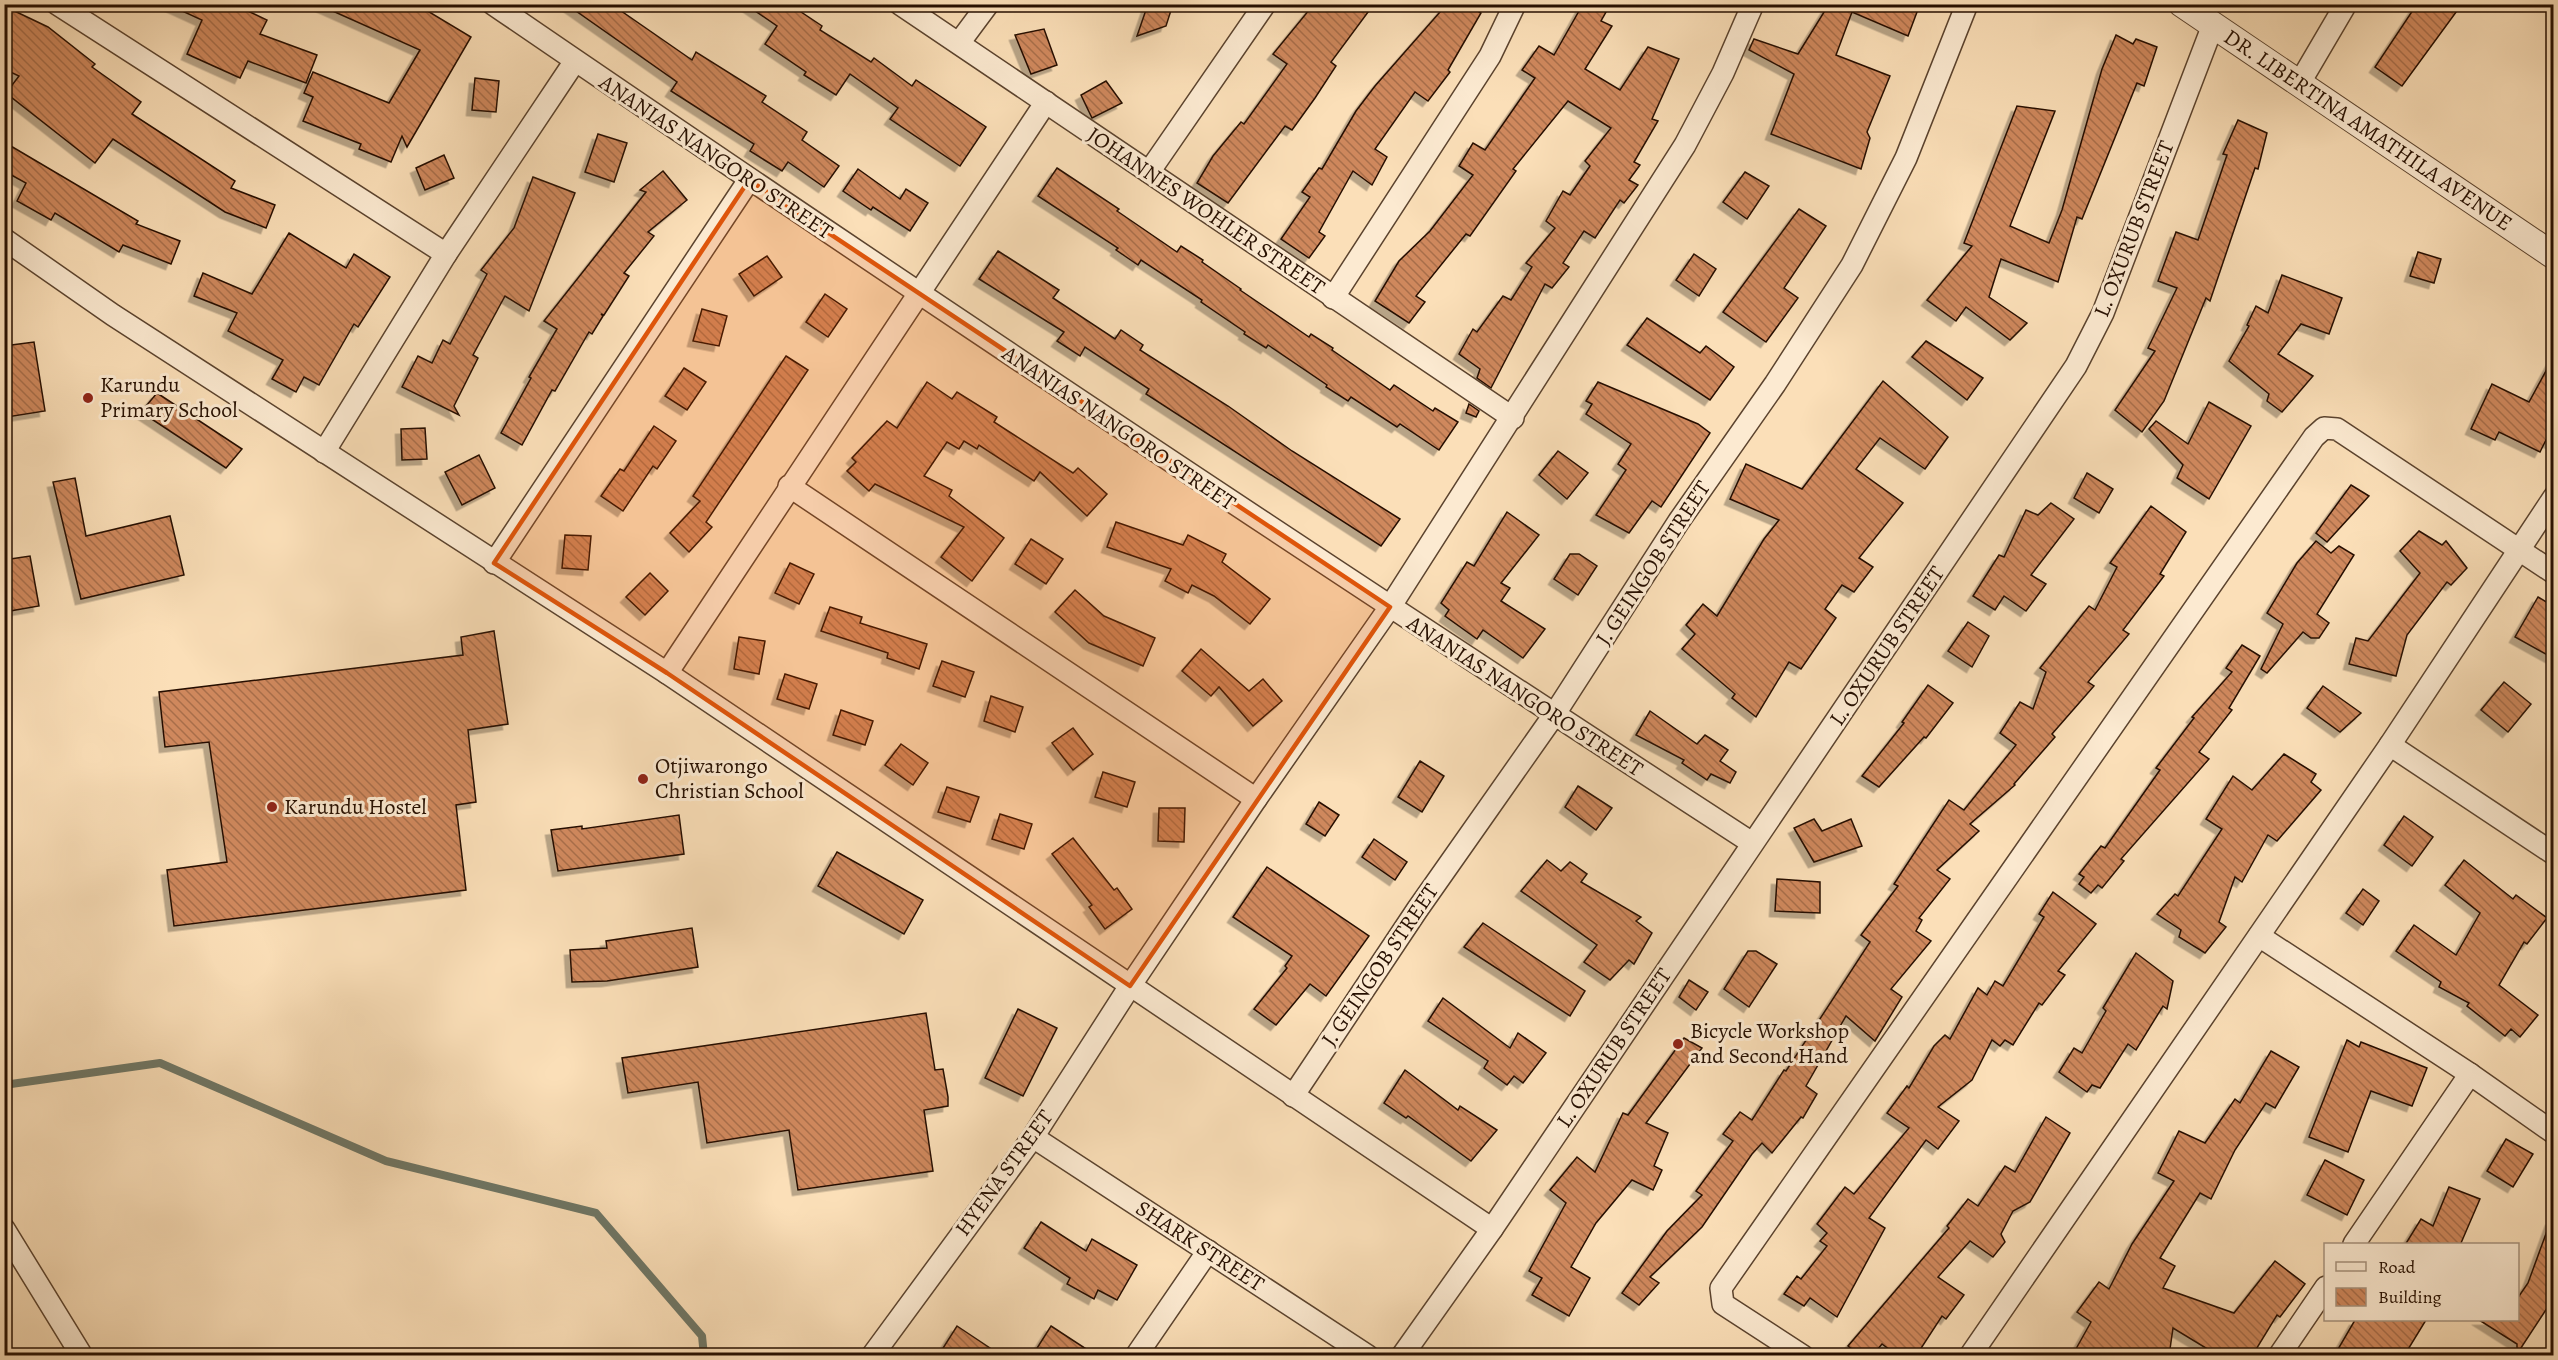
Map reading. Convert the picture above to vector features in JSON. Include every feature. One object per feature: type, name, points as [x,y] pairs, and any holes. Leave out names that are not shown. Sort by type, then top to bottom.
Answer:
[{"type":"street","points":[[57,4],[446,254]]},
{"type":"street","name":"ANANIAS NANGORO STREET","points":[[493,4],[918,295],[1752,843]]},
{"type":"street","name":"JOHANNES WOHLER STREET","points":[[900,4],[1513,418]]},
{"type":"street","points":[[959,44],[987,4]]},
{"type":"street","points":[[1149,171],[1265,4]]},
{"type":"street","points":[[1333,298],[1490,56],[1515,4]]},
{"type":"street","name":"HYENA STREET","points":[[872,1356],[1033,1137],[1130,986],[1256,799],[1390,607],[1513,418],[1685,145],[1724,73],[1753,4]]},
{"type":"street","name":"J. GEINGOB STREET","points":[[1293,1096],[1417,910],[1554,715],[1679,521],[1775,384],[1852,265],[1906,158],[1967,4]]},
{"type":"street","name":"DR. LIBERTINA AMATHILA AVENUE","points":[[2182,4],[2553,256]]},
{"type":"street","points":[[2299,84],[2346,4]]},
{"type":"street","name":"L. OXURUB STREET","points":[[1402,1356],[1492,1229],[2076,366],[2103,313],[2213,25]]},
{"type":"street","points":[[324,452],[446,254],[575,61]]},
{"type":"street","points":[[667,673],[1046,102]]},
{"type":"street","points":[[494,563],[749,180]]},
{"type":"street","points":[[4,239],[113,315],[667,673],[1492,1229]]},
{"type":"street","points":[[1803,1356],[1723,1304],[1721,1288],[2314,437],[2324,428],[2337,429],[2553,573]]},
{"type":"street","points":[[789,486],[1256,799]]},
{"type":"street","points":[[1970,1356],[2390,746],[2553,497]]},
{"type":"street","points":[[2390,746],[2553,854]]},
{"type":"street","points":[[2259,936],[2470,1074],[2553,1133]]},
{"type":"street","points":[[2355,1243],[2470,1074]]},
{"type":"street","name":"SHARK STREET","points":[[1033,1137],[1368,1356]]},
{"type":"street","points":[[4,1230],[82,1356]]},
{"type":"street","points":[[1136,1356],[1208,1251]]},
{"type":"street","points":[[2279,1356],[2324,1288]]},
{"type":"highlighted area","points":[[749,180],[1390,607],[1130,986],[667,673],[494,563]]},
{"type":"building","points":[[167,4],[233,4],[267,20],[260,34],[317,55],[306,83],[248,61],[240,78],[187,54],[202,20]]},
{"type":"building","points":[[317,4],[416,4],[471,37],[407,147],[402,136],[391,162],[359,149],[361,144],[303,121],[313,97],[304,93],[313,72],[389,103],[420,50]]},
{"type":"building","points":[[566,4],[611,4],[692,60],[696,52],[766,96],[762,102],[807,132],[802,140],[839,166],[824,187],[788,162],[782,171],[750,151],[754,144],[671,91],[677,82]]},
{"type":"building","points":[[745,4],[789,4],[822,26],[820,30],[871,62],[874,58],[912,86],[916,80],[986,127],[960,166],[890,119],[898,108],[850,74],[836,95],[804,75],[806,72],[765,44],[777,26]]},
{"type":"building","points":[[1148,4],[1173,4],[1166,26],[1137,36]]},
{"type":"building","points":[[1314,4],[1374,4],[1331,62],[1336,66],[1292,130],[1285,126],[1228,203],[1197,183],[1213,156],[1241,122],[1244,124],[1287,64],[1273,54]]},
{"type":"building","points":[[1447,4],[1467,4],[1481,13],[1448,70],[1450,72],[1428,101],[1415,92],[1375,149],[1387,157],[1372,185],[1353,171],[1319,232],[1325,236],[1309,258],[1281,239],[1310,197],[1302,192],[1319,168],[1322,169],[1356,111],[1375,86]]},
{"type":"building","points":[[1583,4],[1589,4],[1606,12],[1601,21],[1612,26],[1585,69],[1620,90],[1648,47],[1679,59],[1652,119],[1658,121],[1634,162],[1640,165],[1629,180],[1638,185],[1624,203],[1620,200],[1595,238],[1584,231],[1563,263],[1569,267],[1552,288],[1545,284],[1491,388],[1477,378],[1480,369],[1459,354],[1473,329],[1477,332],[1503,296],[1511,300],[1532,267],[1526,263],[1555,228],[1546,221],[1563,191],[1570,195],[1590,166],[1585,161],[1611,128],[1568,101],[1513,169],[1516,171],[1470,236],[1466,234],[1416,296],[1425,302],[1409,323],[1375,301],[1399,261],[1430,231],[1473,175],[1459,166],[1473,143],[1485,150],[1535,78],[1522,70],[1539,46],[1554,55]]},
{"type":"building","points":[[1829,4],[1920,4],[1908,36],[1852,12],[1836,55],[1890,76],[1867,132],[1870,138],[1861,169],[1771,134],[1794,74],[1749,50],[1754,39],[1798,54]]},
{"type":"building","points":[[2417,4],[2462,4],[2402,86],[2375,67]]},
{"type":"building","points":[[4,6],[48,27],[95,64],[92,67],[141,102],[132,114],[235,181],[231,188],[275,205],[266,228],[225,212],[113,139],[95,163],[6,93],[19,76],[4,69]]},
{"type":"building","points":[[1044,29],[1057,65],[1031,74],[1015,35]]},
{"type":"building","points":[[2116,35],[2133,44],[2136,39],[2157,47],[2144,86],[2137,83],[2082,219],[2077,217],[2058,282],[2001,259],[1989,297],[2027,323],[2010,340],[1966,307],[1956,321],[1927,300],[1972,246],[1964,243],[2017,106],[2055,111],[2010,226],[2049,243],[2062,210],[2102,69]]},
{"type":"building","points":[[475,78],[499,81],[496,112],[472,110]]},
{"type":"building","points":[[1106,81],[1122,103],[1092,118],[1081,95]]},
{"type":"building","points":[[2238,120],[2267,133],[2258,169],[2255,168],[2210,301],[2206,298],[2164,401],[2142,432],[2115,410],[2155,351],[2148,348],[2177,288],[2158,281],[2176,232],[2198,240],[2227,155],[2223,154]]},
{"type":"building","points":[[598,134],[627,143],[614,182],[585,172]]},
{"type":"building","points":[[4,142],[138,221],[136,224],[180,241],[171,264],[123,245],[119,252],[55,213],[51,220],[17,201],[26,183],[4,171]]},
{"type":"building","points":[[444,155],[454,178],[425,190],[416,168]]},
{"type":"building","points":[[1057,168],[1119,209],[1117,211],[1177,252],[1181,246],[1203,260],[1202,262],[1240,290],[1309,337],[1311,334],[1333,348],[1332,350],[1390,390],[1394,385],[1433,411],[1435,408],[1458,422],[1439,450],[1400,424],[1397,427],[1351,397],[1348,401],[1268,345],[1266,348],[1244,334],[1245,332],[1201,302],[1202,300],[1141,260],[1138,265],[1116,250],[1118,248],[1038,196]]},
{"type":"building","points":[[858,169],[900,199],[906,189],[928,203],[910,231],[873,207],[871,210],[843,191]]},
{"type":"building","points":[[663,171],[687,200],[648,232],[654,236],[624,273],[629,276],[604,315],[601,314],[603,316],[592,334],[589,332],[555,391],[552,390],[522,445],[501,433],[531,378],[529,377],[557,329],[544,321],[646,192],[640,190]]},
{"type":"building","points":[[1745,172],[1769,186],[1747,219],[1723,202]]},
{"type":"building","points":[[533,177],[575,193],[529,311],[505,296],[473,355],[478,358],[454,406],[459,415],[402,387],[418,356],[432,363],[443,340],[450,344],[487,274],[481,270],[514,228]]},
{"type":"building","points":[[1799,209],[1826,226],[1784,288],[1798,298],[1766,342],[1723,312]]},
{"type":"building","points":[[289,233],[346,268],[354,254],[390,277],[358,327],[354,324],[319,385],[304,377],[296,392],[272,379],[283,360],[228,331],[237,313],[194,296],[203,273],[252,294]]},
{"type":"building","points":[[998,251],[1059,290],[1053,298],[1115,339],[1121,330],[1143,345],[1140,350],[1228,406],[1292,451],[1400,519],[1381,546],[1146,394],[1149,389],[1085,347],[1080,356],[1057,341],[1064,332],[979,279]]},
{"type":"building","points":[[2418,252],[2441,259],[2434,283],[2410,276]]},
{"type":"building","points":[[1694,254],[1716,269],[1699,296],[1676,280]]},
{"type":"building","points":[[767,256],[782,277],[754,296],[739,274]]},
{"type":"building","points":[[2282,275],[2342,298],[2329,334],[2301,324],[2278,354],[2313,376],[2282,412],[2267,401],[2269,394],[2229,361],[2249,326],[2247,325],[2256,306],[2268,313]]},
{"type":"building","points":[[825,294],[847,309],[828,337],[806,322]]},
{"type":"building","points":[[702,309],[727,316],[719,346],[693,341]]},
{"type":"building","points":[[1647,318],[1700,353],[1706,346],[1734,367],[1710,400],[1627,345]]},
{"type":"building","points":[[1926,341],[1983,378],[1967,400],[1912,357]]},
{"type":"building","points":[[34,342],[45,411],[7,417],[4,402],[4,346]]},
{"type":"building","points":[[786,356],[808,370],[706,522],[712,527],[689,552],[670,533],[700,501],[693,496]]},
{"type":"building","points":[[2553,358],[2553,444],[2546,440],[2540,452],[2499,432],[2495,440],[2471,429],[2492,384],[2529,402]]},
{"type":"building","points":[[684,368],[706,382],[687,410],[665,396]]},
{"type":"building","points":[[1883,381],[1948,437],[1925,469],[1880,438],[1856,469],[1903,503],[1859,558],[1873,567],[1854,592],[1842,585],[1825,609],[1836,618],[1801,669],[1789,662],[1756,717],[1732,698],[1735,694],[1682,649],[1695,634],[1686,625],[1703,604],[1717,616],[1764,539],[1779,520],[1730,499],[1746,464],[1802,489]]},
{"type":"building","points":[[927,382],[952,399],[957,392],[997,417],[994,422],[1073,473],[1078,468],[1107,494],[1087,516],[1040,472],[1034,481],[979,445],[977,449],[964,441],[959,449],[947,442],[924,476],[952,490],[949,496],[1004,538],[972,581],[941,557],[964,527],[875,484],[869,491],[847,471],[856,462],[852,458],[887,421],[897,428]]},
{"type":"building","points":[[1598,382],[1698,424],[1710,433],[1661,507],[1652,501],[1629,533],[1596,515],[1626,470],[1618,464],[1631,444],[1586,414],[1592,404],[1586,401]]},
{"type":"building","points":[[157,393],[242,449],[226,468],[141,412]]},
{"type":"building","points":[[2209,402],[2251,426],[2209,499],[2177,478],[2183,465],[2149,429],[2156,421],[2188,444]]},
{"type":"building","points":[[1469,404],[1479,411],[1476,417],[1466,413]]},
{"type":"building","points":[[654,426],[676,441],[657,469],[653,466],[623,511],[601,496],[620,469],[624,471]]},
{"type":"building","points":[[425,428],[427,459],[402,460],[401,429]]},
{"type":"building","points":[[1558,451],[1588,473],[1567,499],[1539,475]]},
{"type":"building","points":[[479,455],[495,488],[462,505],[445,472]]},
{"type":"building","points":[[2087,473],[2113,489],[2099,513],[2074,498]]},
{"type":"building","points":[[75,478],[86,536],[170,516],[184,575],[81,599],[53,482]]},
{"type":"building","points":[[2351,485],[2369,496],[2327,542],[2316,533]]},
{"type":"building","points":[[2051,503],[2074,519],[2031,575],[2046,584],[2026,611],[2004,596],[1995,610],[1973,596],[1999,555],[2004,557],[2026,510],[2038,515]]},
{"type":"building","points":[[2151,506],[2186,532],[2160,574],[2164,576],[2123,630],[2129,634],[2088,682],[2094,686],[2052,734],[2055,737],[2015,785],[1970,824],[1979,831],[1937,870],[1950,879],[1919,918],[1922,920],[1916,931],[1931,941],[1891,989],[1902,997],[1875,1041],[1846,1016],[1806,1086],[1817,1094],[1803,1118],[1801,1117],[1772,1153],[1762,1143],[1752,1154],[1702,1227],[1650,1277],[1659,1283],[1639,1305],[1622,1293],[1667,1231],[1702,1195],[1696,1191],[1733,1141],[1723,1134],[1740,1112],[1752,1120],[1784,1070],[1786,1071],[1870,942],[1861,935],[1898,886],[1894,884],[1949,800],[1964,810],[2016,745],[2000,733],[2020,702],[2033,709],[2046,672],[2040,668],[2089,606],[2095,610],[2117,567],[2110,563]]},
{"type":"building","points":[[1507,512],[1539,535],[1501,583],[1510,588],[1501,601],[1545,629],[1523,658],[1483,630],[1477,639],[1445,616],[1449,610],[1441,603],[1467,562],[1474,566]]},
{"type":"building","points":[[1116,522],[1183,545],[1188,535],[1226,554],[1222,562],[1270,599],[1250,624],[1214,596],[1192,585],[1188,593],[1165,581],[1171,569],[1107,547]]},
{"type":"building","points":[[2419,531],[2442,545],[2446,541],[2467,568],[2451,585],[2447,582],[2407,635],[2396,676],[2349,664],[2356,638],[2368,641],[2420,573],[2400,551]]},
{"type":"building","points":[[565,535],[591,536],[588,570],[562,568]]},
{"type":"building","points":[[1031,539],[1063,559],[1046,584],[1015,564]]},
{"type":"building","points":[[2316,541],[2331,553],[2339,546],[2354,555],[2317,614],[2329,623],[2319,638],[2311,638],[2303,632],[2267,673],[2261,669],[2283,624],[2267,613],[2297,563]]},
{"type":"building","points":[[1570,554],[1579,554],[1597,566],[1578,595],[1554,579]]},
{"type":"building","points":[[30,556],[39,606],[4,612],[4,560]]},
{"type":"building","points":[[790,563],[814,574],[799,604],[775,593]]},
{"type":"building","points":[[650,573],[668,591],[645,615],[626,597]]},
{"type":"building","points":[[1075,590],[1104,616],[1155,638],[1143,666],[1089,643],[1055,612]]},
{"type":"building","points":[[2538,597],[2553,606],[2553,658],[2515,637]]},
{"type":"building","points":[[830,607],[862,617],[860,623],[927,644],[919,669],[887,658],[888,653],[821,631]]},
{"type":"building","points":[[1968,622],[1989,636],[1972,667],[1948,651]]},
{"type":"building","points":[[494,631],[508,724],[468,730],[476,802],[456,805],[466,890],[174,926],[167,870],[227,862],[209,742],[165,747],[159,692],[463,655],[461,637]]},
{"type":"building","points":[[739,637],[765,641],[759,674],[734,669]]},
{"type":"building","points":[[2242,645],[2260,656],[2229,708],[2232,710],[2199,752],[2209,759],[2121,859],[2124,861],[2102,888],[2098,885],[2091,893],[2079,884],[2084,877],[2079,874],[2101,846],[2105,848],[2160,770],[2156,768],[2194,718],[2192,717],[2232,672],[2226,668]]},
{"type":"building","points":[[1201,649],[1249,691],[1263,679],[1282,701],[1253,726],[1219,687],[1211,696],[1182,671]]},
{"type":"building","points":[[942,661],[974,672],[965,697],[933,686]]},
{"type":"building","points":[[785,674],[817,684],[809,709],[777,699]]},
{"type":"building","points":[[2504,682],[2531,704],[2508,732],[2481,710]]},
{"type":"building","points":[[1928,685],[1953,703],[1926,738],[1924,737],[1879,787],[1862,776],[1904,723],[1902,722]]},
{"type":"building","points":[[2323,686],[2361,713],[2340,732],[2307,708]]},
{"type":"building","points":[[991,696],[1023,707],[1015,732],[984,721]]},
{"type":"building","points":[[841,710],[873,721],[865,745],[833,735]]},
{"type":"building","points":[[1650,711],[1697,744],[1705,735],[1728,750],[1720,761],[1736,772],[1730,783],[1711,774],[1707,780],[1682,763],[1684,760],[1636,735]]},
{"type":"building","points":[[1073,728],[1093,754],[1073,770],[1052,743]]},
{"type":"building","points":[[901,744],[928,763],[913,785],[885,765]]},
{"type":"building","points":[[2284,754],[2316,774],[2311,782],[2321,790],[2277,841],[2268,835],[2242,882],[2235,877],[2219,922],[2226,927],[2205,953],[2179,937],[2181,930],[2157,914],[2175,894],[2178,896],[2222,829],[2206,819],[2233,776],[2252,790]]},
{"type":"building","points":[[1420,761],[1444,776],[1422,812],[1398,797]]},
{"type":"building","points":[[1103,772],[1135,782],[1127,807],[1095,797]]},
{"type":"building","points":[[1578,786],[1612,808],[1596,830],[1565,807]]},
{"type":"building","points":[[947,787],[979,797],[970,822],[938,812]]},
{"type":"building","points":[[1319,802],[1339,815],[1325,836],[1306,824]]},
{"type":"building","points":[[1159,808],[1185,808],[1184,842],[1158,841]]},
{"type":"building","points":[[1000,814],[1032,824],[1024,849],[992,839]]},
{"type":"building","points":[[679,815],[684,854],[558,871],[551,830],[582,826],[582,829]]},
{"type":"building","points":[[2404,816],[2433,837],[2412,866],[2384,845]]},
{"type":"building","points":[[1814,819],[1822,831],[1851,819],[1862,846],[1814,862],[1794,828]]},
{"type":"building","points":[[1073,838],[1114,890],[1117,888],[1132,909],[1105,929],[1089,907],[1092,905],[1052,854]]},
{"type":"building","points":[[1374,839],[1407,862],[1395,880],[1362,857]]},
{"type":"building","points":[[837,852],[923,900],[904,934],[818,886]]},
{"type":"building","points":[[1547,860],[1561,871],[1570,862],[1587,874],[1581,882],[1641,917],[1636,921],[1652,933],[1634,964],[1629,960],[1610,980],[1584,962],[1597,945],[1521,891]]},
{"type":"building","points":[[2464,860],[2513,899],[2516,895],[2547,918],[2527,944],[2524,942],[2499,985],[2538,1015],[2520,1037],[2511,1029],[2505,1036],[2467,1006],[2469,1003],[2439,987],[2441,982],[2396,951],[2414,925],[2456,955],[2480,913],[2445,885]]},
{"type":"building","points":[[1267,867],[1369,936],[1326,996],[1310,984],[1276,1025],[1254,1009],[1287,968],[1285,966],[1292,956],[1233,917]]},
{"type":"building","points":[[1777,879],[1820,882],[1820,913],[1775,911]]},
{"type":"building","points":[[2363,889],[2379,901],[2363,925],[2346,913]]},
{"type":"building","points":[[2053,892],[2096,924],[2058,971],[2065,975],[2042,1005],[2039,1003],[2013,1045],[2005,1040],[2000,1046],[1992,1040],[1972,1080],[1938,1107],[1959,1121],[1938,1149],[1926,1140],[1869,1218],[1885,1228],[1837,1317],[1810,1298],[1804,1306],[1784,1294],[1797,1276],[1801,1279],[1827,1246],[1820,1241],[1827,1233],[1817,1224],[1845,1187],[1854,1194],[1909,1128],[1887,1113],[1907,1086],[1909,1088],[1934,1046],[1945,1035],[1950,1039],[1978,988],[1987,995],[1995,981],[2003,986],[2044,917],[2039,914]]},
{"type":"building","points":[[1483,923],[1585,991],[1570,1016],[1464,947]]},
{"type":"building","points":[[692,928],[698,967],[607,981],[572,982],[570,950],[607,948],[606,941]]},
{"type":"building","points":[[1748,951],[1756,951],[1777,964],[1749,1007],[1724,989]]},
{"type":"building","points":[[2136,953],[2173,981],[2167,1009],[2163,1006],[2136,1050],[2128,1044],[2100,1088],[2092,1085],[2087,1092],[2059,1072],[2074,1048],[2082,1053],[2106,1011],[2103,1008]]},
{"type":"building","points":[[1689,980],[1708,992],[1696,1010],[1679,997]]},
{"type":"building","points":[[1443,998],[1510,1048],[1518,1033],[1546,1053],[1523,1083],[1514,1076],[1507,1085],[1484,1068],[1488,1061],[1428,1021]]},
{"type":"building","points":[[1018,1009],[1057,1028],[1023,1096],[985,1078]]},
{"type":"building","points":[[926,1013],[935,1070],[943,1069],[948,1097],[948,1106],[924,1110],[933,1171],[798,1190],[789,1130],[707,1143],[698,1082],[628,1093],[622,1058]]},
{"type":"building","points":[[1684,1038],[1702,1048],[1646,1123],[1668,1133],[1654,1166],[1662,1170],[1653,1190],[1632,1180],[1596,1223],[1571,1267],[1590,1278],[1569,1316],[1532,1295],[1542,1278],[1529,1271],[1566,1203],[1550,1190],[1577,1157],[1595,1172],[1623,1113],[1628,1115]]},
{"type":"building","points":[[2347,1040],[2359,1047],[2361,1042],[2427,1068],[2412,1106],[2371,1091],[2348,1152],[2309,1137]]},
{"type":"building","points":[[2271,1051],[2299,1067],[2275,1108],[2266,1103],[2235,1150],[2211,1199],[2200,1193],[2160,1258],[2175,1266],[2163,1288],[2234,1313],[2275,1261],[2305,1284],[2280,1317],[2277,1315],[2252,1356],[2219,1356],[2173,1328],[2169,1356],[2072,1356],[2091,1322],[2077,1312],[2099,1282],[2109,1289],[2132,1244],[2174,1181],[2158,1173],[2179,1131],[2205,1143],[2235,1099],[2240,1103]]},
{"type":"building","points":[[1405,1070],[1458,1110],[1460,1106],[1497,1130],[1471,1161],[1408,1116],[1406,1118],[1384,1103]]},
{"type":"building","points":[[2046,1117],[2070,1133],[2030,1202],[2013,1211],[2001,1234],[2005,1242],[1993,1257],[1970,1241],[1938,1277],[1964,1295],[1946,1319],[1942,1316],[1916,1356],[1898,1356],[1882,1344],[1872,1356],[1860,1356],[1848,1346],[1949,1228],[1947,1226],[1968,1199],[1978,1206],[2005,1166],[2015,1172]]},
{"type":"building","points":[[2506,1139],[2533,1154],[2513,1187],[2487,1171]]},
{"type":"building","points":[[2325,1160],[2364,1180],[2347,1215],[2307,1195]]},
{"type":"building","points":[[2449,1187],[2480,1199],[2461,1243],[2406,1243],[2421,1219],[2433,1226]]},
{"type":"building","points":[[2551,1220],[2553,1220],[2553,1299],[2517,1354],[2517,1344],[2481,1321],[2519,1321],[2519,1296],[2528,1283]]},
{"type":"building","points":[[1041,1222],[1086,1251],[1092,1239],[1137,1265],[1117,1300],[1098,1290],[1094,1299],[1067,1284],[1070,1278],[1024,1248]]},
{"type":"building","points":[[2354,1321],[2425,1321],[2404,1356],[2334,1356]]},
{"type":"building","points":[[957,1326],[1002,1356],[938,1356]]},
{"type":"building","points":[[1051,1326],[1097,1356],[1032,1356]]},
{"type":"waterway","points":[[4,1085],[160,1063],[386,1161],[596,1213],[702,1336],[704,1356]]},
{"type":"place","name":"Karundu Primary School","points":[[88,398]]},
{"type":"place","name":"Otjiwarongo Christian School","points":[[643,779]]},
{"type":"place","name":"Karundu Hostel","points":[[272,807]]},
{"type":"place","name":"Bicycle Workshop and Second Hand","points":[[1678,1044]]}]
